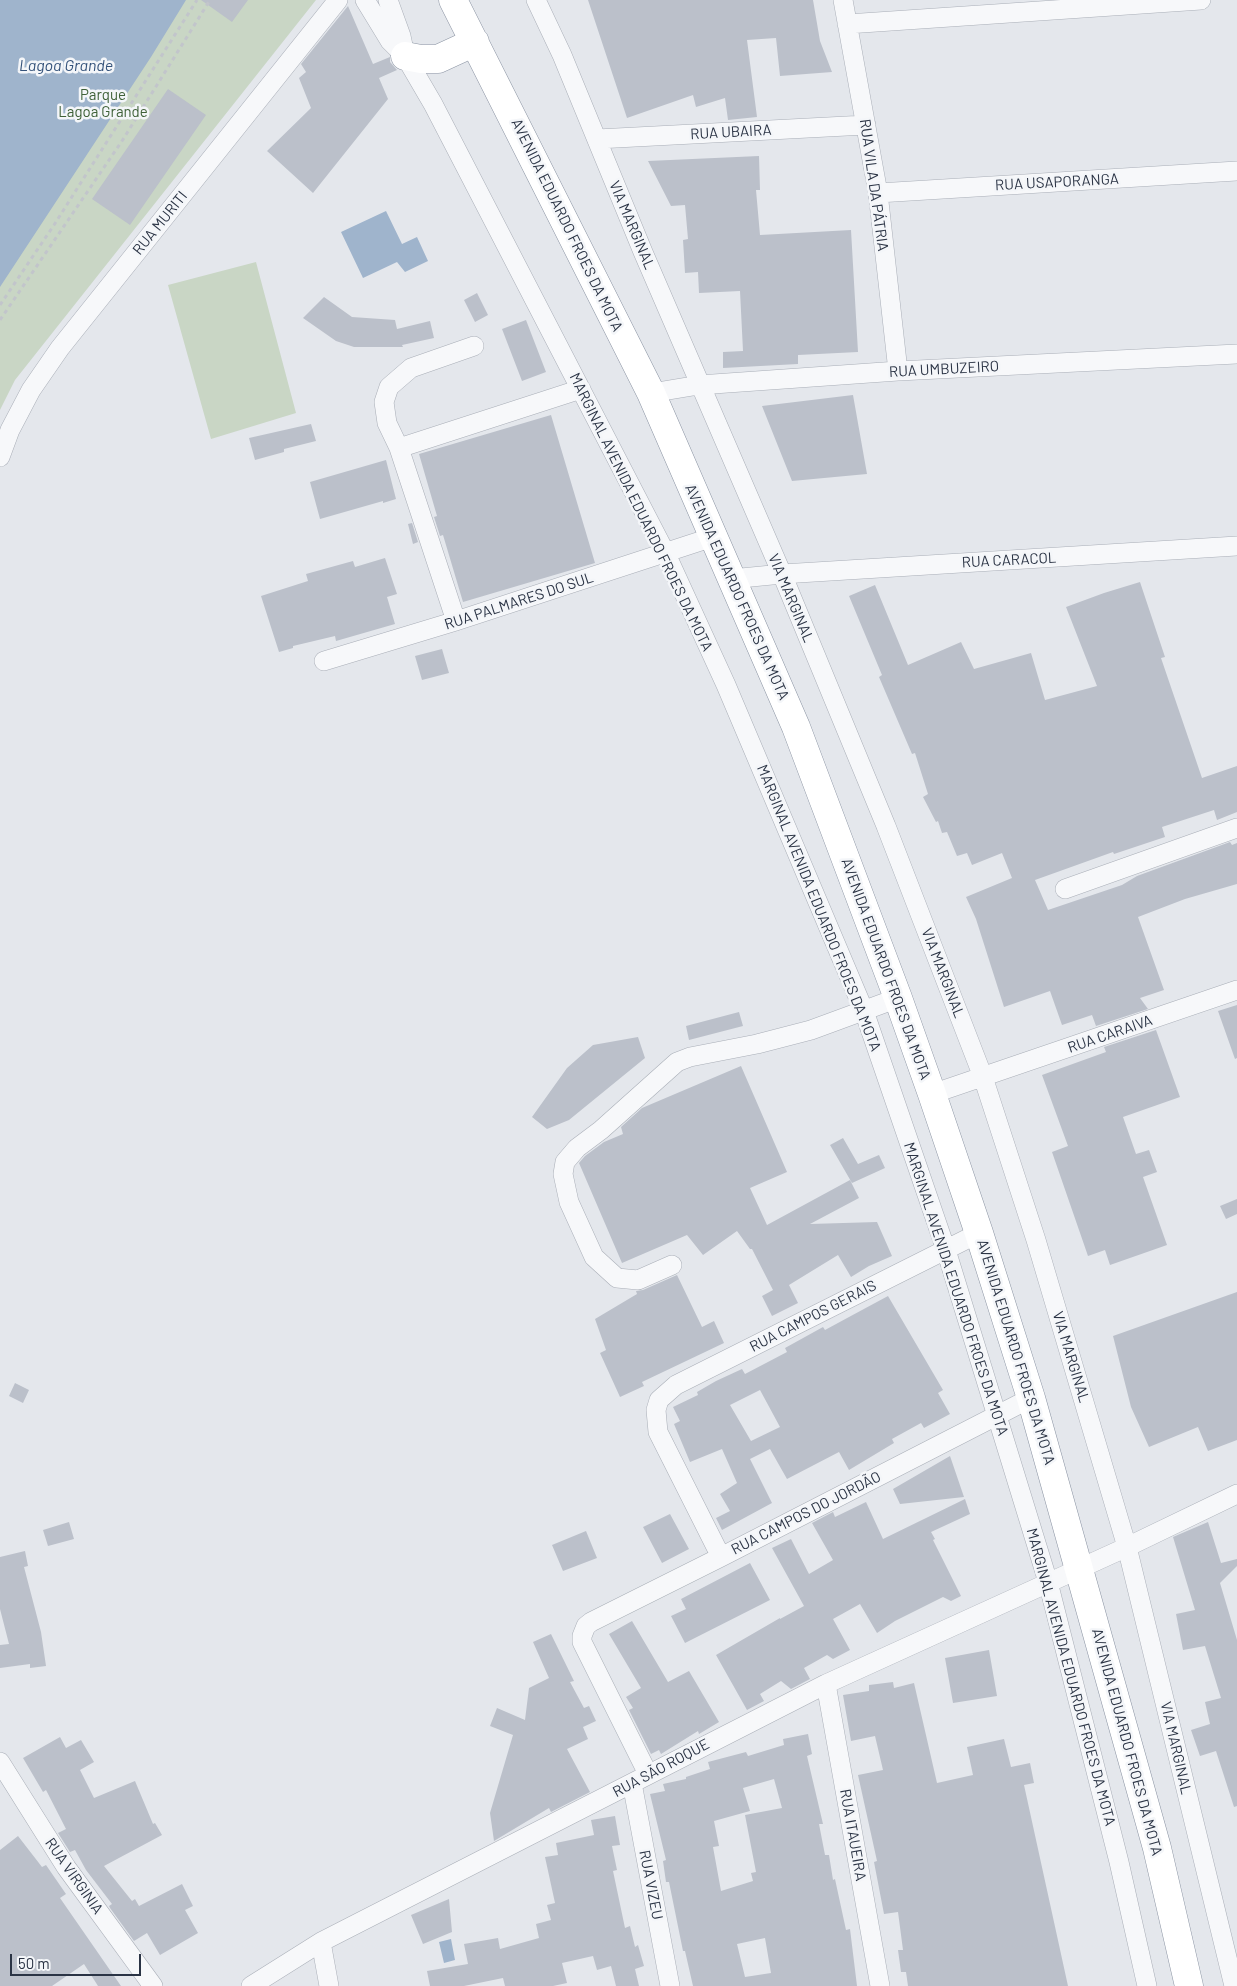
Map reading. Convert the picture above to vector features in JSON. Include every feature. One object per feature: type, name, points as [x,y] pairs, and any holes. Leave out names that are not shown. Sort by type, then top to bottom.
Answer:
[{"type":"highway","name":"AVENIDA EDUARDO FROES DA MOTA","points":[[453,0],[651,393],[796,727],[898,998],[979,1233],[1031,1398],[1157,1848],[1189,1986]]},
{"type":"highway","points":[[406,56],[421,59],[438,59],[475,42]]},
{"type":"street","name":"RUA MURITI","points":[[0,457],[10,430],[31,390],[60,348],[338,0]]},
{"type":"street","name":"MARGINAL AVENIDA EDUARDO FROES DA MOTA","points":[[365,0],[390,41],[406,56],[433,104],[666,554],[726,685],[864,1011],[946,1250],[1048,1582],[1120,1862],[1147,1986]]},
{"type":"street","name":"MARGINAL AVENIDA EDUARDO FROES DA MOTA","points":[[388,0],[402,36],[406,56]]},
{"type":"street","name":"VIA MARGINAL","points":[[536,0],[562,55],[700,385],[782,574],[886,826],[983,1077],[1036,1240],[1127,1547],[1234,1986]]},
{"type":"street","name":"RUA VILA DA PÁTRIA","points":[[843,0],[878,193],[898,371]]},
{"type":"street","points":[[847,24],[1056,5],[1201,0]]},
{"type":"street","name":"RUA UBAIRA","points":[[596,139],[866,125]]},
{"type":"street","name":"RUA USAPORANGA","points":[[878,193],[1237,171]]},
{"type":"street","points":[[456,621],[399,448],[388,424],[384,402],[389,387],[412,368],[474,346]]},
{"type":"street","name":"RUA UMBUZEIRO","points":[[651,393],[700,385],[898,371],[1237,354]]},
{"type":"street","points":[[399,448],[581,389]]},
{"type":"street","name":"RUA PALMARES DO SUL","points":[[324,661],[666,554],[712,537]]},
{"type":"street","name":"RUA CARACOL","points":[[731,579],[782,574],[1237,546]]},
{"type":"street","points":[[1065,889],[1237,828]]},
{"type":"street","name":"RUA CARAIVA","points":[[932,1094],[1237,990]]},
{"type":"street","points":[[672,1265],[638,1280],[617,1278],[594,1257],[569,1202],[563,1174],[565,1162],[577,1148],[601,1130],[677,1062],[690,1057],[757,1044],[811,1030],[898,998]]},
{"type":"street","name":"RUA CAMPOS GERAIS","points":[[721,1557],[662,1442],[656,1422],[656,1410],[659,1400],[676,1385],[979,1233]]},
{"type":"street","name":"RUA CAMPOS DO JORDÃO","points":[[583,1630],[591,1622],[1031,1398]]},
{"type":"street","name":"RUA SÃO ROQUE","points":[[251,1986],[321,1942],[826,1684],[1127,1547],[1237,1494]]},
{"type":"street","name":"RUA VIZEU","points":[[583,1630],[582,1642],[640,1779],[670,1986]]},
{"type":"street","name":"RUA ITAUEIRA","points":[[826,1684],[880,1986]]},
{"type":"street","name":"RUA VIRGINIA","points":[[0,1762],[66,1867],[153,1986]]},
{"type":"street","points":[[321,1942],[329,1986]]},
{"type":"path","points":[[0,306],[54,226],[197,0]]},
{"type":"path","points":[[0,320],[122,141],[210,0]]},
{"type":"green space","name":"Parque Lagoa Grande","points":[[0,0],[316,0],[15,380],[0,410]]},
{"type":"green space","points":[[256,262],[296,413],[211,439],[168,285]]},
{"type":"water","name":"Lagoa Grande","points":[[0,0],[186,0],[151,57],[0,287]]},
{"type":"water","points":[[386,211],[402,244],[417,237],[428,261],[405,272],[397,262],[363,278],[341,232]]},
{"type":"water","points":[[451,1939],[455,1960],[444,1963],[439,1942]]},
{"type":"building","points":[[201,0],[248,0],[232,22]]},
{"type":"building","points":[[588,0],[813,0],[820,41],[832,72],[780,76],[776,38],[747,40],[757,117],[728,120],[725,98],[696,107],[693,95],[627,118]]},
{"type":"building","points":[[348,6],[373,64],[390,57],[390,62],[397,70],[379,78],[388,99],[313,193],[267,151],[311,108],[299,78],[306,72],[301,64]]},
{"type":"building","points":[[168,89],[206,115],[130,225],[92,199]]},
{"type":"building","points":[[759,156],[760,190],[756,190],[760,235],[851,230],[858,352],[798,355],[798,364],[723,368],[723,352],[743,351],[740,291],[699,293],[698,272],[685,273],[683,240],[688,239],[685,205],[671,206],[648,161]]},
{"type":"building","points":[[477,293],[488,315],[475,322],[464,300]]},
{"type":"building","points":[[324,297],[352,317],[395,320],[397,329],[430,321],[434,338],[402,345],[403,347],[354,347],[336,341],[303,318]]},
{"type":"building","points":[[526,320],[546,372],[522,381],[502,329]]},
{"type":"building","points":[[853,395],[867,474],[792,481],[762,406]]},
{"type":"building","points":[[551,415],[595,563],[463,602],[443,535],[440,536],[434,517],[437,516],[419,454]]},
{"type":"building","points":[[311,424],[316,441],[284,449],[284,452],[255,460],[249,438]]},
{"type":"building","points":[[386,460],[396,499],[320,519],[310,482]]},
{"type":"building","points":[[412,523],[418,542],[413,544],[408,524]]},
{"type":"building","points":[[385,558],[397,594],[387,597],[395,624],[336,641],[335,636],[293,646],[293,648],[279,652],[261,596],[308,581],[306,574],[353,561],[355,567]]},
{"type":"building","points":[[1140,582],[1165,657],[1161,658],[1202,778],[1237,766],[1237,812],[1217,820],[1214,810],[1162,827],[1165,837],[1114,854],[1113,852],[1035,880],[1048,910],[1122,885],[1137,876],[1230,842],[1232,845],[1237,843],[1237,884],[1185,899],[1138,917],[1164,990],[1140,998],[1148,1009],[1096,1026],[1092,1015],[1062,1025],[1050,991],[1004,1007],[976,919],[966,897],[1012,878],[1002,853],[972,865],[967,853],[957,856],[947,832],[942,833],[938,821],[936,822],[923,797],[928,794],[915,753],[912,754],[879,677],[882,675],[849,596],[875,585],[908,665],[961,642],[974,669],[1031,653],[1045,700],[1097,686],[1066,607]]},
{"type":"building","points":[[442,649],[449,673],[422,680],[415,656]]},
{"type":"building","points":[[1237,1005],[1237,1058],[1235,1059],[1218,1011]]},
{"type":"building","points":[[739,1012],[743,1026],[689,1040],[686,1026]]},
{"type":"building","points":[[1156,1030],[1180,1097],[1123,1117],[1136,1154],[1149,1150],[1157,1172],[1143,1177],[1167,1245],[1110,1265],[1105,1250],[1088,1256],[1052,1152],[1068,1146],[1042,1075],[1106,1052],[1104,1047]]},
{"type":"building","points":[[638,1037],[645,1058],[569,1120],[547,1129],[532,1117],[567,1068],[593,1045]]},
{"type":"building","points":[[741,1066],[787,1172],[750,1188],[767,1225],[850,1180],[859,1198],[810,1224],[877,1222],[892,1256],[869,1266],[851,1277],[838,1255],[789,1285],[798,1303],[772,1316],[762,1296],[773,1290],[752,1249],[750,1249],[737,1231],[703,1255],[687,1235],[622,1263],[579,1163],[585,1156],[604,1142],[623,1134],[621,1127],[642,1108]]},
{"type":"building","points":[[843,1138],[858,1164],[879,1155],[885,1168],[852,1183],[830,1145]]},
{"type":"building","points":[[1237,1199],[1237,1214],[1226,1219],[1220,1206]]},
{"type":"building","points":[[677,1275],[702,1327],[714,1321],[724,1343],[642,1382],[644,1386],[620,1397],[600,1353],[606,1350],[595,1319],[637,1294],[636,1291],[643,1290]]},
{"type":"building","points":[[1237,1292],[1237,1440],[1208,1451],[1198,1427],[1149,1447],[1131,1407],[1113,1336]]},
{"type":"building","points":[[888,1296],[943,1390],[938,1393],[950,1414],[924,1428],[921,1423],[892,1439],[894,1443],[849,1470],[839,1452],[787,1479],[770,1449],[750,1459],[772,1503],[722,1530],[716,1518],[730,1511],[720,1494],[737,1483],[722,1449],[690,1462],[674,1424],[680,1421],[673,1407],[698,1395],[697,1392],[716,1381],[742,1369],[745,1374],[787,1352],[785,1348],[823,1327],[825,1330]],"holes":[[[760,1390],[780,1427],[751,1441],[730,1405]]]},
{"type":"building","points":[[15,1383],[29,1390],[23,1403],[9,1396]]},
{"type":"building","points":[[950,1456],[964,1497],[900,1504],[893,1489]]},
{"type":"building","points":[[965,1499],[970,1514],[931,1532],[935,1539],[933,1540],[961,1596],[951,1601],[943,1597],[895,1621],[877,1633],[860,1604],[833,1619],[850,1650],[833,1659],[827,1655],[804,1668],[810,1679],[791,1689],[781,1681],[760,1694],[764,1701],[747,1710],[716,1655],[804,1606],[772,1548],[791,1539],[809,1574],[833,1560],[812,1523],[833,1512],[835,1517],[866,1502],[883,1539]]},
{"type":"building","points":[[670,1514],[689,1549],[662,1563],[643,1527]]},
{"type":"building","points":[[69,1522],[74,1539],[48,1546],[43,1530]]},
{"type":"building","points":[[1208,1522],[1221,1563],[1237,1559],[1237,1566],[1220,1583],[1237,1640],[1237,1806],[1234,1807],[1216,1751],[1200,1756],[1191,1730],[1210,1724],[1205,1702],[1221,1698],[1205,1646],[1183,1650],[1176,1614],[1195,1610],[1173,1537]]},
{"type":"building","points":[[586,1531],[597,1558],[563,1571],[552,1545]]},
{"type":"building","points":[[25,1551],[28,1566],[24,1567],[41,1632],[46,1666],[30,1668],[30,1664],[0,1668],[0,1645],[9,1644],[0,1609],[0,1557]]},
{"type":"building","points":[[750,1563],[770,1600],[685,1643],[671,1616],[686,1609],[681,1599]]},
{"type":"building","points":[[632,1621],[668,1682],[689,1671],[719,1722],[699,1734],[698,1731],[661,1754],[659,1750],[651,1754],[629,1710],[633,1708],[626,1697],[641,1688],[609,1634]]},
{"type":"building","points":[[551,1634],[574,1681],[570,1682],[584,1708],[589,1706],[596,1721],[583,1727],[588,1739],[567,1749],[590,1792],[551,1812],[549,1808],[494,1841],[490,1813],[513,1735],[490,1726],[497,1708],[525,1720],[529,1688],[549,1678],[533,1642]]},
{"type":"building","points":[[989,1650],[997,1696],[953,1703],[945,1658]]},
{"type":"building","points":[[893,1682],[894,1688],[914,1683],[937,1783],[973,1775],[967,1747],[1004,1739],[1011,1767],[1030,1763],[1034,1783],[1024,1785],[1068,1986],[908,1986],[906,1972],[901,1972],[898,1950],[903,1950],[898,1912],[884,1914],[874,1862],[877,1861],[858,1775],[883,1770],[875,1736],[851,1741],[843,1695],[869,1691],[869,1685]]},
{"type":"building","points":[[808,1734],[812,1754],[807,1756],[823,1824],[819,1824],[825,1855],[829,1855],[833,1880],[835,1879],[846,1930],[850,1929],[857,1986],[693,1986],[685,1951],[683,1951],[669,1882],[666,1882],[663,1861],[666,1860],[650,1794],[665,1791],[663,1784],[686,1779],[686,1777],[710,1769],[708,1762],[746,1752],[748,1756],[784,1745],[783,1739]],"holes":[[[774,1779],[782,1808],[745,1815],[756,1872],[751,1873],[753,1881],[721,1891],[713,1847],[719,1846],[714,1821],[750,1811],[743,1788]],[[765,1938],[771,1973],[745,1977],[737,1944]]]},
{"type":"building","points":[[60,1737],[66,1748],[81,1740],[94,1762],[80,1770],[94,1798],[135,1781],[153,1824],[155,1823],[162,1835],[104,1866],[132,1901],[135,1899],[139,1906],[182,1884],[193,1906],[185,1910],[198,1933],[160,1955],[147,1933],[134,1941],[110,1908],[109,1906],[112,1904],[86,1870],[75,1850],[70,1852],[58,1833],[66,1829],[46,1790],[43,1792],[23,1758]]},
{"type":"building","points":[[615,1816],[620,1845],[612,1846],[617,1870],[613,1871],[625,1928],[630,1926],[635,1947],[638,1945],[644,1966],[635,1969],[639,1986],[616,1986],[611,1966],[597,1970],[593,1956],[562,1963],[567,1983],[553,1986],[505,1986],[503,1978],[464,1986],[430,1986],[427,1971],[468,1964],[464,1944],[498,1938],[500,1949],[539,1938],[536,1924],[551,1920],[547,1905],[555,1903],[545,1857],[558,1855],[556,1843],[594,1835],[591,1820]]},
{"type":"building","points":[[18,1836],[42,1867],[46,1865],[66,1894],[60,1898],[121,1986],[98,1986],[84,1964],[52,1986],[0,1986],[0,1850]]},
{"type":"building","points":[[449,1899],[452,1932],[423,1944],[411,1915]]}]
